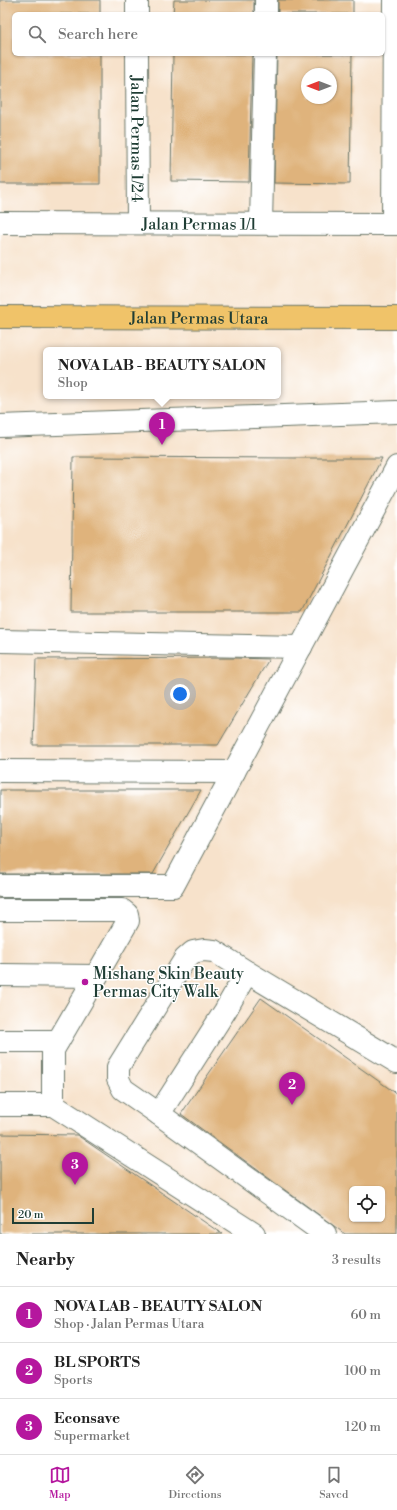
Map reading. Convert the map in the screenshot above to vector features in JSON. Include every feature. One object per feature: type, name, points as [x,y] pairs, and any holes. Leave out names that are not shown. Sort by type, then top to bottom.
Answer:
[{"type":"main road","name":"Jalan Permas Utara","points":[[0,317],[397,318]]},
{"type":"street","points":[[137,0],[137,12]]},
{"type":"street","points":[[266,0],[266,12]]},
{"type":"street","points":[[394,0],[395,224]]},
{"type":"street","name":"Jalan Permas 1/24","points":[[137,56],[138,223]]},
{"type":"street","points":[[261,224],[265,56]]},
{"type":"street","name":"Jalan Permas 1/1","points":[[0,223],[395,224]]},
{"type":"street","points":[[0,426],[397,412]]},
{"type":"street","points":[[0,886],[173,886],[397,466]]},
{"type":"street","points":[[0,641],[301,647]]},
{"type":"street","points":[[0,771],[234,772]]},
{"type":"street","points":[[0,910],[122,910],[127,914],[128,921],[53,1050],[53,1105]]},
{"type":"street","points":[[325,1234],[123,1089],[118,1079],[118,1067],[185,959],[194,952],[204,950],[214,951],[397,1062]]},
{"type":"street","points":[[159,1114],[225,1011],[247,972]]},
{"type":"street","points":[[0,975],[97,976]]},
{"type":"street","points":[[0,1041],[58,1041]]},
{"type":"street","points":[[0,1105],[53,1105],[254,1234]]},
{"type":"building","points":[[0,0],[100,0],[100,12],[12,12],[12,56],[100,56],[100,184],[0,184]]},
{"type":"building","points":[[174,0],[254,0],[254,12],[173,12]]},
{"type":"building","points":[[278,0],[353,0],[353,12],[278,12]]},
{"type":"building","points":[[173,56],[252,56],[249,182],[171,181]]},
{"type":"building","points":[[277,56],[352,56],[350,184],[274,183]]},
{"type":"building","points":[[73,457],[382,458],[302,612],[71,612]]},
{"type":"building","points":[[36,659],[269,659],[218,745],[33,745]]},
{"type":"building","points":[[0,790],[201,790],[153,874],[0,874]]},
{"type":"building","points":[[261,998],[397,1094],[397,1234],[345,1234],[181,1114]]},
{"type":"building","points":[[0,1134],[77,1135],[222,1234],[0,1234]]},
{"type":"place","name":"NOVA LAB - BEAUTY SALON","points":[[162,445]]},
{"type":"place","name":"Mishang Skin Beauty Permas City Walk","points":[[85,982]]},
{"type":"place","name":"BL SPORTS","points":[[292,1105]]},
{"type":"place","name":"Econsave","points":[[75,1185]]}]
